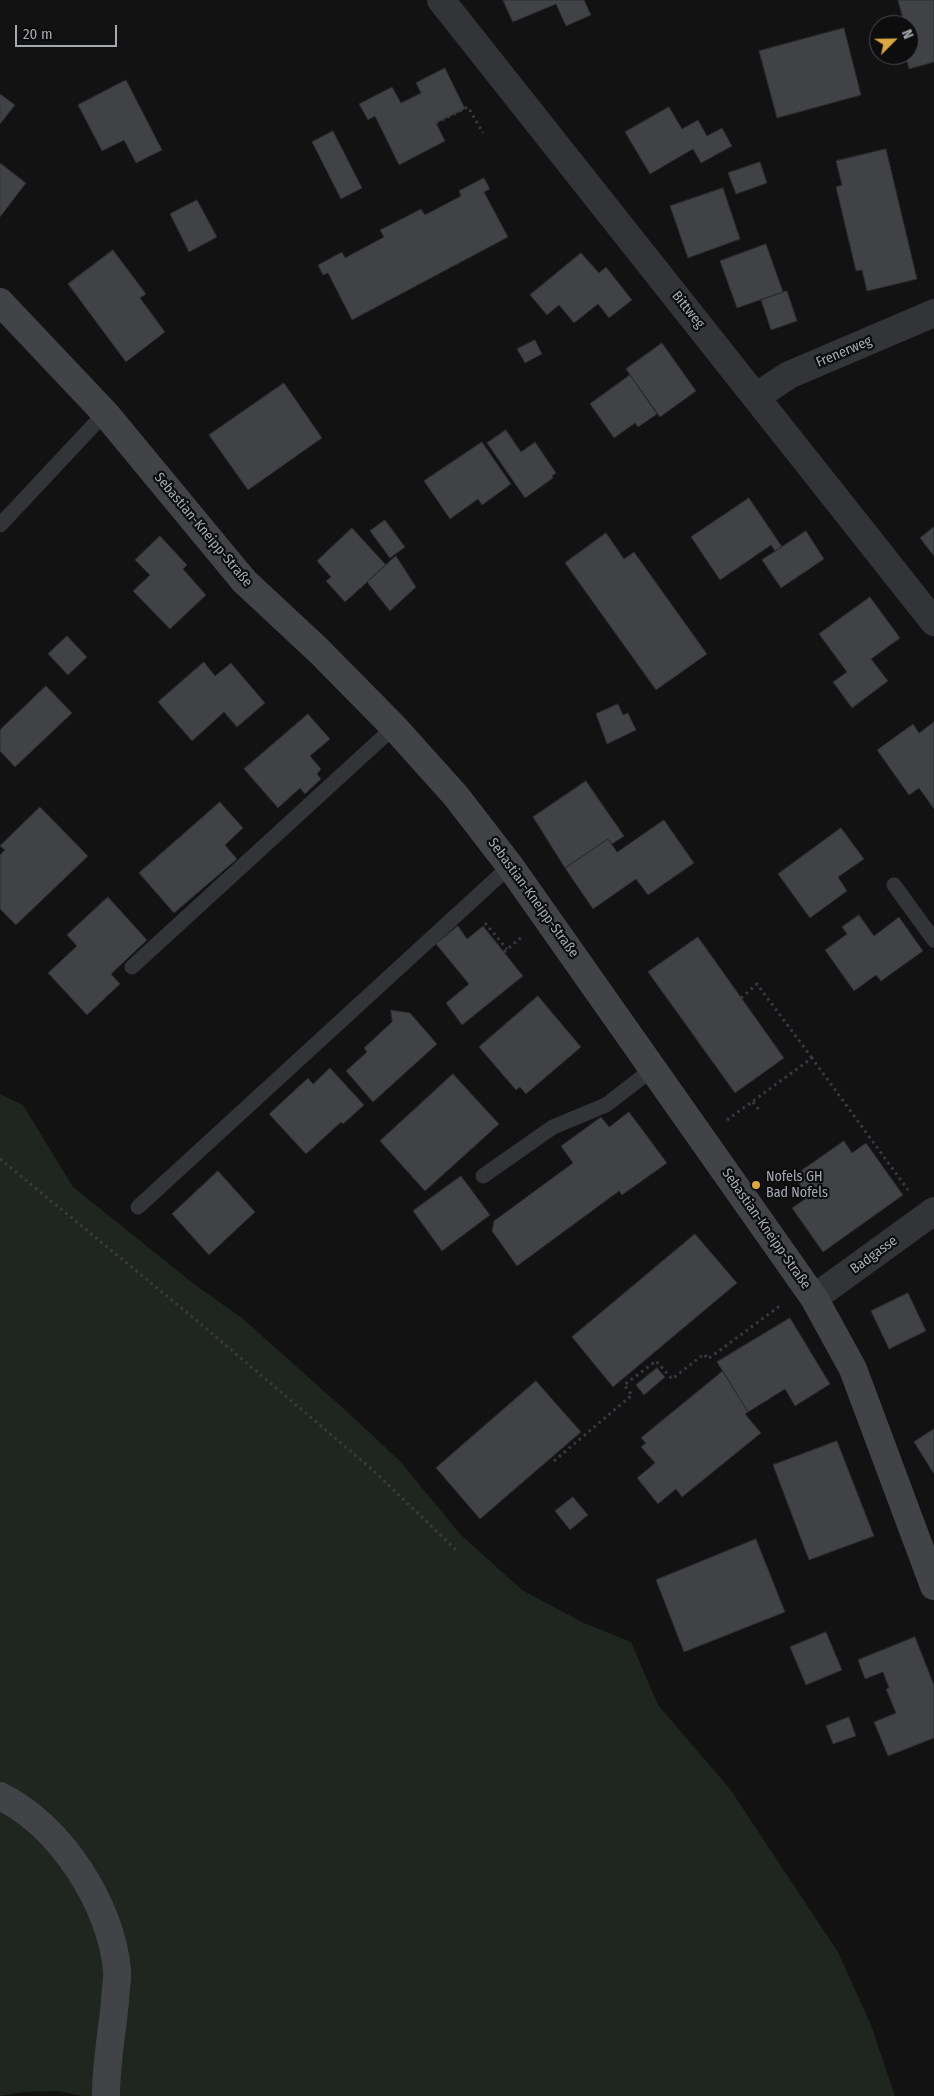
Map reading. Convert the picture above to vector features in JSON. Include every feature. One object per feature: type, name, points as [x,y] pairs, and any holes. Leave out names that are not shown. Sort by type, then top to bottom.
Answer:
[{"type":"main road","name":"Sebastian-Kneipp-Straße","points":[[0,302],[105,413],[244,581],[318,650],[394,726],[456,796],[510,866],[654,1068],[814,1298],[853,1370],[934,1586]]},
{"type":"main road","points":[[0,1796],[42,1824],[66,1848],[89,1886],[107,1928],[117,1971],[106,2069],[106,2096]]},
{"type":"street","name":"Bittweg","points":[[441,0],[757,396],[934,622]]},
{"type":"street","name":"Frenerweg","points":[[757,396],[789,375],[934,313]]},
{"type":"street","name":"Badgasse","points":[[814,1298],[931,1213]]},
{"type":"lane","points":[[0,526],[105,413]]},
{"type":"lane","points":[[132,967],[394,726]]},
{"type":"lane","points":[[138,1207],[510,866]]},
{"type":"lane","points":[[894,885],[934,940]]},
{"type":"lane","points":[[483,1176],[553,1127],[606,1104],[654,1068]]},
{"type":"path","points":[[436,123],[468,107],[483,134]]},
{"type":"path","points":[[469,904],[507,949]]},
{"type":"path","points":[[504,952],[526,934]]},
{"type":"path","points":[[741,998],[757,984],[931,1213]]},
{"type":"path","points":[[723,1123],[812,1058]]},
{"type":"path","points":[[753,1102],[759,1110]]},
{"type":"path","points":[[0,1159],[196,1320],[367,1465],[456,1550]]},
{"type":"path","points":[[554,1461],[632,1395],[624,1385],[656,1361],[672,1378],[704,1354],[708,1359],[782,1304]]},
{"type":"shaded area","points":[[0,1094],[23,1105],[73,1187],[194,1284],[242,1318],[344,1409],[400,1461],[460,1534],[522,1590],[584,1623],[631,1642],[658,1705],[730,1789],[838,1952],[871,2025],[895,2096],[83,2096],[58,2091],[24,2092],[0,2096]]},
{"type":"building","points":[[503,0],[584,0],[591,15],[566,26],[556,4],[513,22]]},
{"type":"building","points":[[898,0],[934,0],[934,62],[909,69],[908,65],[919,65],[919,15],[902,15]]},
{"type":"building","points":[[844,28],[861,95],[777,118],[759,51]]},
{"type":"building","points":[[445,68],[465,109],[436,123],[445,141],[399,165],[375,116],[368,120],[359,104],[392,87],[401,103],[421,93],[416,83]]},
{"type":"building","points":[[126,80],[162,150],[136,163],[124,140],[102,151],[78,105]]},
{"type":"building","points":[[0,94],[15,105],[0,124]]},
{"type":"building","points":[[669,107],[682,129],[698,120],[707,136],[722,128],[732,146],[701,163],[693,149],[650,174],[625,132]]},
{"type":"building","points":[[333,131],[362,188],[341,199],[312,142]]},
{"type":"building","points":[[886,149],[917,279],[867,291],[862,270],[856,271],[836,187],[842,185],[836,161]]},
{"type":"building","points":[[760,162],[767,183],[736,194],[728,173]]},
{"type":"building","points":[[0,163],[26,183],[0,217]]},
{"type":"building","points":[[484,178],[490,189],[484,192],[508,237],[352,320],[328,273],[323,275],[318,265],[342,252],[345,258],[384,237],[380,230],[421,209],[425,215],[461,196],[459,191]]},
{"type":"building","points":[[723,188],[740,239],[688,258],[670,206]]},
{"type":"building","points":[[197,200],[217,237],[189,252],[170,214]]},
{"type":"building","points":[[766,244],[783,292],[737,308],[720,261]]},
{"type":"building","points":[[113,250],[146,294],[140,298],[165,332],[126,362],[68,284]]},
{"type":"building","points":[[581,253],[599,273],[606,267],[632,300],[609,318],[598,304],[574,323],[559,305],[547,315],[530,295]]},
{"type":"building","points":[[787,291],[797,321],[771,330],[761,300]]},
{"type":"building","points":[[535,340],[542,354],[525,363],[517,349]]},
{"type":"building","points":[[662,343],[696,391],[660,417],[626,369]]},
{"type":"building","points":[[630,375],[657,414],[638,427],[635,423],[614,438],[590,404]]},
{"type":"building","points":[[284,383],[322,438],[248,490],[209,435]]},
{"type":"building","points":[[506,430],[521,452],[535,442],[556,473],[552,476],[553,478],[525,498],[487,443]]},
{"type":"building","points":[[482,442],[511,484],[482,505],[478,499],[450,519],[424,481]]},
{"type":"building","points":[[749,498],[782,547],[775,551],[771,545],[720,580],[691,537]]},
{"type":"building","points":[[385,520],[405,547],[390,558],[370,531]]},
{"type":"building","points":[[934,527],[934,556],[920,538]]},
{"type":"building","points":[[352,528],[386,565],[345,602],[326,581],[331,577],[317,561]]},
{"type":"building","points":[[806,531],[824,559],[781,588],[762,560]]},
{"type":"building","points":[[606,533],[624,559],[634,552],[707,654],[656,690],[565,563]]},
{"type":"building","points":[[160,536],[187,565],[183,569],[206,595],[170,629],[133,591],[150,575],[135,560]]},
{"type":"building","points":[[396,556],[416,587],[390,611],[367,582]]},
{"type":"building","points":[[870,597],[900,638],[871,659],[888,681],[852,708],[833,682],[847,672],[819,634]]},
{"type":"building","points":[[67,636],[87,657],[68,675],[48,654]]},
{"type":"building","points":[[204,662],[215,676],[231,663],[265,703],[237,727],[224,712],[192,741],[158,702]]},
{"type":"building","points":[[46,686],[72,713],[15,767],[0,751],[0,730]]},
{"type":"building","points":[[618,704],[623,715],[628,713],[636,730],[607,744],[596,714]]},
{"type":"building","points":[[308,714],[330,739],[310,756],[321,769],[317,774],[321,779],[305,794],[300,788],[278,808],[244,769]]},
{"type":"building","points":[[934,722],[934,809],[919,788],[909,795],[877,750],[913,724],[919,733]]},
{"type":"building","points":[[586,781],[624,836],[612,844],[608,839],[565,868],[533,817]]},
{"type":"building","points":[[220,802],[243,828],[225,845],[237,859],[174,913],[139,873]]},
{"type":"building","points":[[40,807],[88,856],[16,925],[0,909],[0,855],[5,850],[0,846]]},
{"type":"building","points":[[664,820],[694,863],[648,895],[636,879],[593,909],[565,868],[608,839],[617,852]]},
{"type":"building","points":[[841,828],[864,859],[838,877],[847,891],[810,918],[778,874]]},
{"type":"building","points":[[108,897],[147,940],[111,974],[120,984],[87,1015],[48,973],[77,946],[67,935]]},
{"type":"building","points":[[859,915],[874,936],[899,917],[923,951],[881,981],[876,975],[854,991],[825,950],[847,934],[842,927]]},
{"type":"building","points":[[458,926],[467,939],[483,926],[523,976],[462,1025],[446,1003],[469,984],[436,944]]},
{"type":"building","points":[[698,937],[784,1058],[735,1093],[648,972]]},
{"type":"building","points":[[538,996],[581,1047],[526,1094],[520,1087],[516,1090],[479,1047]]},
{"type":"building","points":[[391,1010],[410,1013],[437,1044],[373,1102],[346,1071],[367,1052],[364,1048],[392,1022]]},
{"type":"building","points":[[330,1068],[364,1105],[343,1124],[341,1122],[306,1154],[269,1114],[308,1078],[313,1084]]},
{"type":"building","points":[[453,1074],[499,1124],[425,1191],[380,1141]]},
{"type":"building","points":[[629,1112],[667,1163],[622,1195],[619,1191],[517,1266],[492,1231],[494,1221],[573,1163],[561,1146],[601,1117],[609,1127]]},
{"type":"building","points":[[844,1141],[852,1153],[866,1143],[903,1195],[823,1252],[792,1208],[808,1197],[794,1176]]},
{"type":"building","points":[[218,1171],[255,1212],[209,1255],[172,1214]]},
{"type":"building","points":[[461,1176],[490,1215],[442,1251],[413,1211]]},
{"type":"building","points":[[695,1234],[737,1283],[613,1387],[572,1337]]},
{"type":"building","points":[[908,1293],[926,1331],[889,1349],[871,1311]]},
{"type":"building","points":[[790,1318],[830,1384],[795,1406],[785,1389],[748,1412],[717,1362]]},
{"type":"building","points":[[657,1368],[665,1377],[644,1395],[636,1385]]},
{"type":"building","points":[[723,1371],[748,1412],[745,1414],[761,1433],[682,1497],[676,1489],[658,1504],[637,1478],[655,1463],[641,1447],[646,1443],[641,1438]]},
{"type":"building","points":[[536,1381],[581,1432],[480,1519],[436,1468]]},
{"type":"building","points":[[934,1429],[934,1474],[914,1442]]},
{"type":"building","points":[[837,1441],[874,1536],[809,1560],[773,1465]]},
{"type":"building","points":[[573,1497],[588,1515],[570,1530],[555,1511]]},
{"type":"building","points":[[756,1539],[785,1612],[684,1652],[656,1580]]},
{"type":"building","points":[[826,1632],[842,1670],[806,1685],[790,1647]]},
{"type":"building","points":[[915,1637],[934,1685],[934,1738],[888,1756],[874,1722],[896,1713],[886,1689],[889,1688],[883,1672],[865,1679],[858,1660]]},
{"type":"building","points":[[849,1717],[856,1736],[833,1744],[826,1726]]},
{"type":"place","name":"Nofels GH Bad Nofels","points":[[756,1185]]}]
